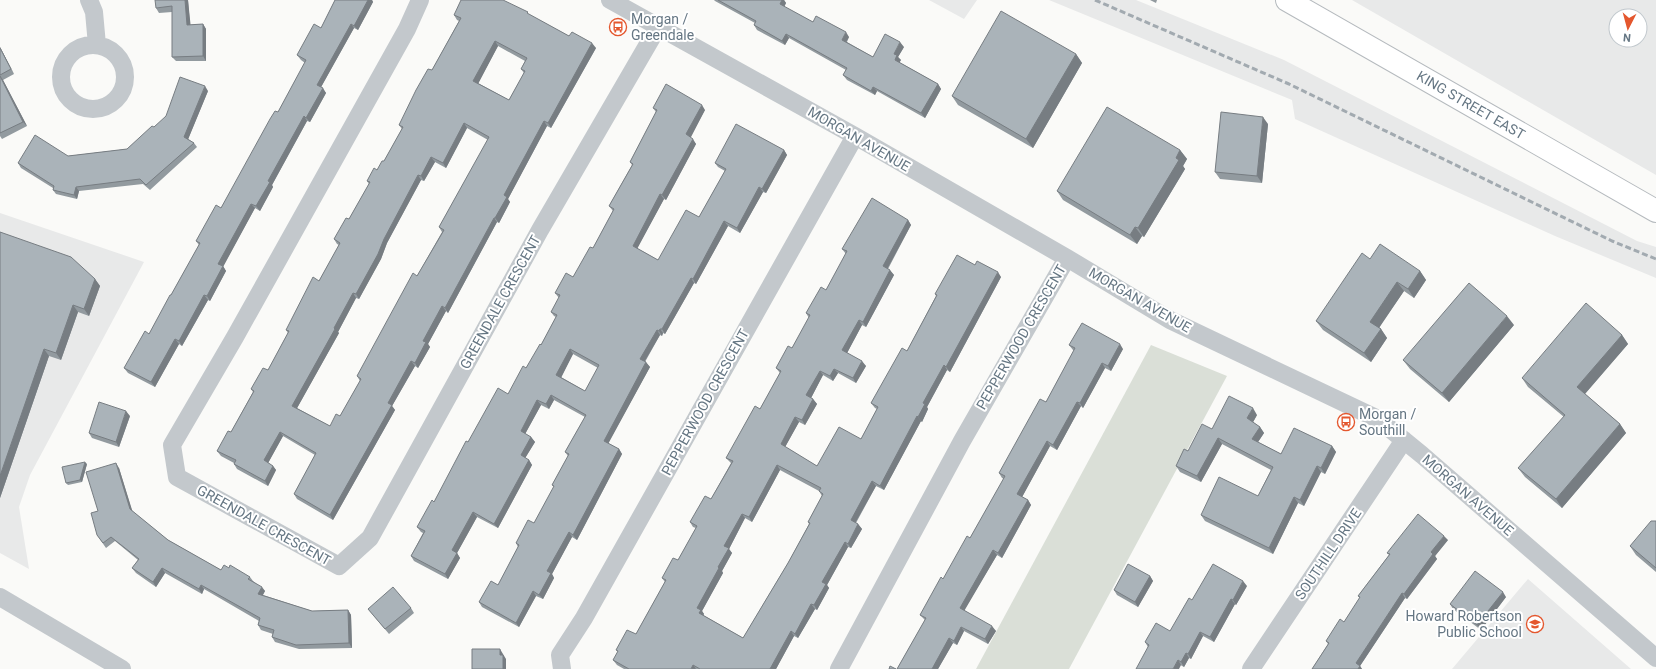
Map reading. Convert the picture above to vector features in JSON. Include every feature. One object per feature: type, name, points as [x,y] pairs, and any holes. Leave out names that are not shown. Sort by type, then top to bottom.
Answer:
[{"type":"main road","name":"KING STREET EAST","points":[[1287,0],[1656,211]]},
{"type":"street","points":[[88,0],[94,12],[97,45]]},
{"type":"street","name":"GREENDALE CRESCENT","points":[[420,0],[407,29],[235,337],[172,445],[177,477],[339,566],[370,538],[540,230],[658,27]]},
{"type":"street","name":"MORGAN AVENUE","points":[[610,0],[855,136],[1067,258],[1170,320],[1378,420],[1404,440],[1656,658]]},
{"type":"street","name":"PEPPERWOOD CRESCENT","points":[[562,669],[560,655],[584,618],[855,136]]},
{"type":"street","name":"PEPPERWOOD CRESCENT","points":[[839,669],[962,441],[1067,258]]},
{"type":"street","name":"SOUTHILL DRIVE","points":[[1251,669],[1404,440]]},
{"type":"street","points":[[0,597],[122,669]]},
{"type":"shaded area","points":[[929,0],[977,0],[964,19]]},
{"type":"shaded area","points":[[1049,0],[1136,0],[1284,60],[1637,241],[1656,247],[1656,278],[1555,236],[1295,119],[1292,100]]},
{"type":"shaded area","points":[[1352,0],[1656,0],[1656,175]]},
{"type":"shaded area","points":[[0,213],[144,262],[30,475],[19,507],[29,569],[0,553]]},
{"type":"shaded area","points":[[1151,345],[1227,376],[1069,669],[976,669]]},
{"type":"shaded area","name":"Howard Robertson Public School","points":[[1528,579],[1631,669],[1452,669]]},
{"type":"building","points":[[155,0],[185,0],[187,25],[203,24],[203,56],[172,57],[172,6],[156,8]]},
{"type":"building","points":[[335,0],[368,0],[354,26],[351,24],[317,85],[323,88],[306,118],[304,116],[268,181],[270,182],[256,206],[251,204],[218,264],[223,266],[207,296],[204,295],[179,341],[175,339],[151,382],[124,368],[145,331],[149,334],[200,243],[196,241],[216,205],[221,208],[270,119],[275,111],[278,112],[306,60],[297,55],[314,24],[321,28]]},
{"type":"building","points":[[461,0],[503,0],[528,12],[527,13],[569,36],[572,32],[592,43],[548,123],[544,121],[504,195],[507,197],[445,308],[442,306],[423,341],[426,342],[415,363],[411,361],[388,403],[392,405],[330,515],[294,494],[316,453],[280,432],[264,460],[273,466],[265,481],[234,464],[236,460],[217,451],[228,431],[231,432],[254,391],[251,389],[263,368],[268,370],[289,331],[286,330],[313,277],[319,281],[340,243],[334,239],[346,218],[349,219],[370,182],[367,181],[374,168],[377,170],[382,161],[384,161],[403,127],[399,125],[416,90],[428,69],[432,70],[461,18],[454,15]],"holes":[[[495,41],[527,58],[521,69],[525,71],[509,100],[473,81]],[[464,123],[489,137],[439,227],[444,230],[417,276],[413,273],[357,376],[361,379],[340,416],[336,414],[330,426],[292,406],[335,329],[334,328],[353,293],[356,294],[378,254],[384,239],[418,175],[421,176],[431,157],[443,163]]]},
{"type":"building","points":[[718,0],[782,0],[780,4],[813,22],[816,16],[846,32],[842,40],[873,57],[885,34],[900,42],[894,54],[897,55],[895,60],[938,84],[921,113],[873,87],[871,91],[843,75],[847,68],[786,34],[782,41],[754,25],[756,21]]},
{"type":"building","points":[[1001,11],[1076,54],[1026,139],[952,96]]},
{"type":"building","points":[[0,48],[11,69],[0,75]]},
{"type":"building","points":[[0,76],[23,122],[0,133]]},
{"type":"building","points":[[180,77],[205,86],[184,137],[194,143],[146,185],[140,179],[76,187],[74,195],[53,190],[54,186],[18,163],[35,135],[68,156],[127,149],[152,126],[154,127],[166,116]]},
{"type":"building","points":[[666,84],[702,105],[686,134],[693,139],[662,195],[660,194],[633,246],[658,260],[686,210],[699,217],[726,169],[715,163],[736,124],[784,150],[762,189],[759,187],[737,228],[724,221],[693,279],[691,278],[662,329],[659,331],[657,330],[640,359],[646,362],[604,441],[619,449],[573,535],[569,532],[547,571],[551,573],[539,595],[533,591],[516,623],[479,602],[491,581],[498,585],[519,545],[516,543],[528,520],[534,523],[569,454],[565,452],[586,415],[551,395],[546,404],[537,400],[521,431],[531,437],[521,455],[529,460],[494,524],[473,512],[452,550],[457,553],[445,574],[411,556],[425,531],[417,527],[432,500],[434,502],[466,441],[468,442],[498,388],[508,394],[523,366],[526,368],[540,344],[541,345],[557,315],[551,312],[560,295],[555,293],[566,273],[573,277],[590,247],[593,248],[614,209],[609,206],[633,164],[630,162],[657,110],[653,108]],"holes":[[[570,349],[599,365],[585,391],[556,375]]]},
{"type":"building","points":[[1107,107],[1180,150],[1176,158],[1179,160],[1138,228],[1135,227],[1130,235],[1057,191]]},
{"type":"building","points":[[1221,112],[1263,117],[1257,176],[1215,172]]},
{"type":"building","points":[[872,198],[908,220],[883,266],[890,270],[863,322],[859,320],[842,350],[862,361],[853,378],[834,369],[830,376],[820,371],[806,395],[813,399],[802,420],[795,417],[781,444],[817,466],[839,427],[861,439],[878,407],[871,403],[902,348],[907,351],[937,295],[935,294],[957,255],[975,265],[977,261],[998,272],[946,367],[944,365],[923,403],[925,404],[918,417],[917,416],[880,486],[872,481],[851,520],[858,524],[848,544],[845,542],[822,582],[826,584],[814,605],[811,604],[795,634],[791,631],[770,669],[700,669],[693,665],[691,669],[629,669],[613,660],[618,651],[616,650],[627,630],[636,634],[666,580],[662,578],[673,558],[678,560],[697,526],[690,522],[705,496],[711,499],[733,461],[726,458],[755,406],[760,409],[781,371],[776,368],[788,346],[792,348],[810,315],[806,313],[821,287],[826,290],[847,251],[842,249]],"holes":[[[777,465],[821,488],[819,491],[823,494],[808,522],[810,523],[743,638],[699,613],[701,610],[697,608],[729,548],[724,546],[742,514],[749,517]]]},
{"type":"building","points":[[0,232],[71,257],[95,279],[84,309],[73,305],[56,353],[44,349],[0,476]]},
{"type":"building","points":[[1380,244],[1420,271],[1408,289],[1397,282],[1370,322],[1381,329],[1364,353],[1316,321],[1362,253],[1370,259]]},
{"type":"building","points":[[1469,283],[1507,316],[1442,393],[1403,360]]},
{"type":"building","points":[[1586,303],[1622,335],[1577,387],[1620,424],[1556,499],[1518,468],[1565,415],[1522,378]]},
{"type":"building","points":[[1082,323],[1120,344],[1108,366],[1102,363],[1080,403],[1077,402],[1053,445],[1047,441],[1017,494],[1028,500],[998,553],[993,550],[960,608],[992,626],[985,639],[961,627],[954,641],[949,638],[932,669],[897,669],[926,618],[920,615],[941,577],[943,579],[967,536],[970,538],[1005,476],[999,473],[1040,399],[1046,402],[1075,348],[1069,345]]},
{"type":"building","points":[[1229,396],[1253,408],[1247,418],[1260,427],[1252,439],[1281,454],[1294,428],[1332,446],[1321,468],[1317,466],[1300,500],[1294,497],[1269,548],[1201,515],[1219,477],[1258,496],[1273,467],[1218,438],[1197,476],[1176,466],[1184,449],[1188,451],[1202,424],[1212,429]]},
{"type":"building","points":[[99,402],[126,411],[116,442],[89,433]]},
{"type":"building","points":[[85,462],[80,480],[66,483],[62,467]]},
{"type":"building","points":[[116,463],[130,509],[168,540],[221,570],[224,565],[229,568],[230,565],[250,577],[248,579],[262,587],[258,594],[312,611],[348,610],[349,643],[296,645],[272,637],[274,630],[258,625],[260,618],[201,585],[199,589],[162,568],[153,582],[132,568],[139,559],[111,537],[103,543],[97,535],[91,513],[98,511],[86,472]]},
{"type":"building","points":[[1418,514],[1444,536],[1431,552],[1433,554],[1404,594],[1402,593],[1356,663],[1360,666],[1358,669],[1312,669],[1329,643],[1326,641],[1340,619],[1344,622],[1360,597],[1358,596],[1390,554],[1387,553]]},
{"type":"building","points":[[1651,521],[1656,521],[1656,568],[1630,546]]},
{"type":"building","points":[[1128,564],[1150,576],[1135,602],[1114,590]]},
{"type":"building","points":[[1213,564],[1243,581],[1233,600],[1231,599],[1210,637],[1200,632],[1188,654],[1186,653],[1181,662],[1178,660],[1173,669],[1136,669],[1149,645],[1145,642],[1156,623],[1170,631],[1189,598],[1192,600]]},
{"type":"building","points":[[1475,571],[1503,592],[1477,625],[1450,604]]},
{"type":"building","points":[[393,587],[411,608],[385,629],[368,609]]},
{"type":"building","points":[[472,649],[500,649],[500,655],[503,655],[503,669],[472,669]]},
{"type":"building","points":[[890,666],[896,669],[889,669]]},
{"type":"railway","points":[[1095,0],[1289,84],[1612,241],[1656,259]]},
{"type":"place","name":"Morgan / Greendale","points":[[618,27]]},
{"type":"place","name":"Morgan / Southill","points":[[1346,422]]},
{"type":"place","name":"Howard Robertson Public School","points":[[1535,624]]}]
